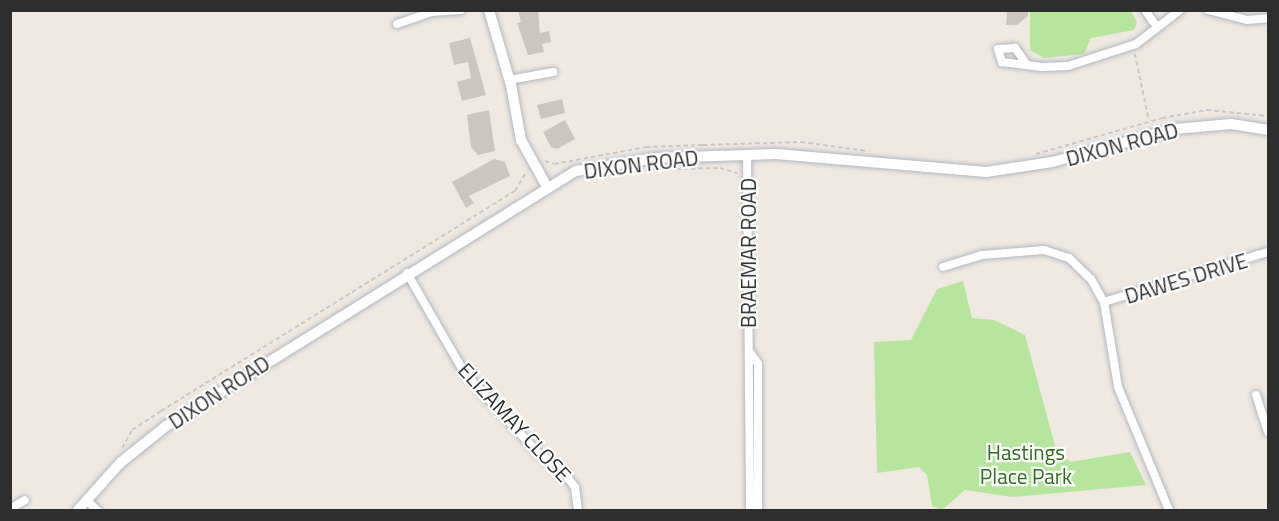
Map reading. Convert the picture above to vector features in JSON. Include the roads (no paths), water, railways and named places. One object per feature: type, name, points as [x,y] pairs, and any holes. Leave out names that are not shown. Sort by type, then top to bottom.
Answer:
[{"type":"main road","points":[[489,10],[509,80],[521,140],[546,185]]},
{"type":"main road","name":"DIXON ROAD","points":[[78,510],[120,464],[202,401],[546,185],[576,171],[606,164],[747,155],[806,155],[913,169],[986,172],[1042,165],[1175,129],[1231,124],[1269,130]]},
{"type":"street","points":[[397,24],[431,12],[461,10]]},
{"type":"street","points":[[1145,10],[1157,27]]},
{"type":"street","points":[[1027,65],[1081,62],[1136,44],[1180,10]]},
{"type":"street","points":[[1208,10],[1247,20],[1269,18]]},
{"type":"street","points":[[509,80],[553,72]]},
{"type":"street","name":"BRAEMAR ROAD","points":[[747,155],[750,510]]},
{"type":"street","points":[[944,267],[982,255],[1044,250],[1069,258],[1091,279],[1104,302],[1118,387],[1169,510]]},
{"type":"street","name":"DAWES DRIVE","points":[[1104,302],[1269,252]]},
{"type":"street","name":"ELIZAMAY CLOSE","points":[[406,273],[464,372],[537,453],[560,468],[575,487],[578,510]]},
{"type":"street","name":"BRAEMAR ROAD","points":[[750,352],[758,364],[758,510]]},
{"type":"street","points":[[1256,395],[1269,432]]},
{"type":"street","points":[[10,509],[24,500]]},
{"type":"street","points":[[86,500],[97,510]]},
{"type":"park label","name":"Hastings Place Park","points":[[1026,464]]}]
